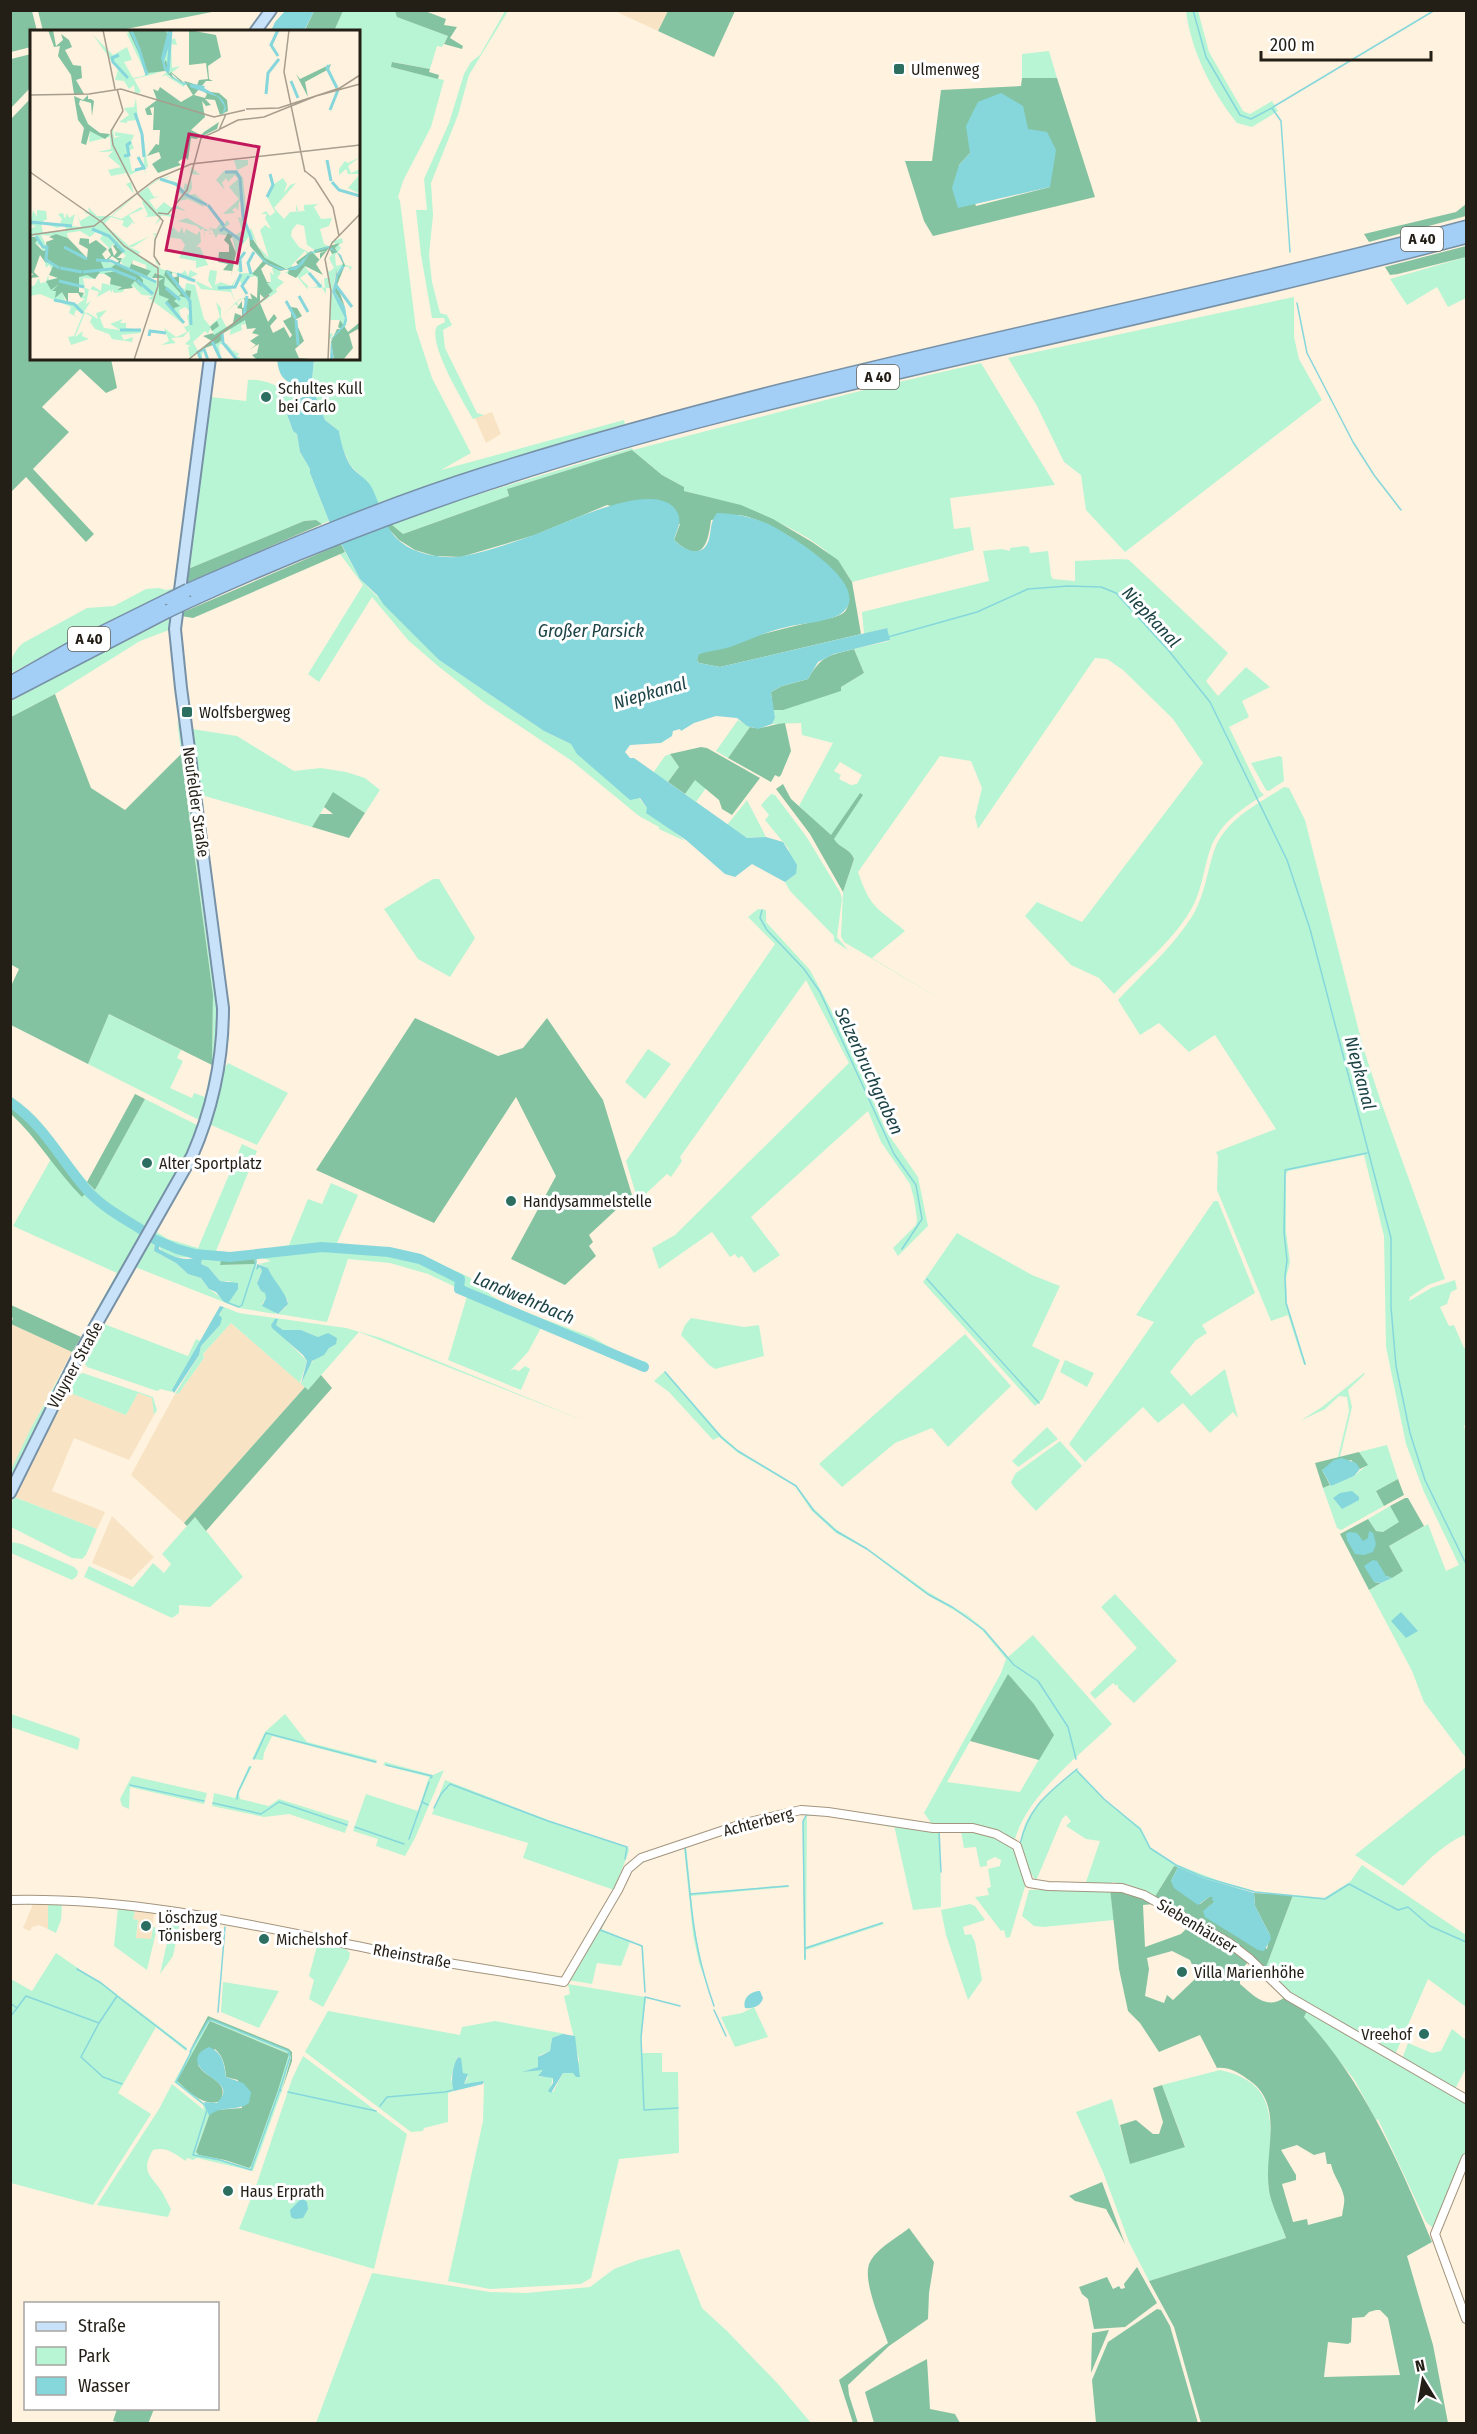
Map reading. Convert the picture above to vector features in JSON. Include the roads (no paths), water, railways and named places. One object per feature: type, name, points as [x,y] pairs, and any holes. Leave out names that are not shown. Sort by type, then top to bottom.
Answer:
[{"type":"highway","name":"A 40","points":[[1373,256],[1467,226]]},
{"type":"highway","name":"A 40","points":[[10,682],[77,645],[326,536],[391,511],[696,422],[1373,256],[1467,237]]},
{"type":"highway","name":"A 40","points":[[10,693],[169,605]]},
{"type":"main road","points":[[256,30],[270,10]]},
{"type":"main road","name":"Neufelder Straße","points":[[147,1236],[192,1156],[205,1126],[217,1082],[223,1040],[224,1008],[181,688],[176,629],[210,360]]},
{"type":"main road","name":"Vluyner Straße","points":[[10,1493],[53,1403],[147,1236]]},
{"type":"street","name":"Achterberg","points":[[564,1982],[628,1869],[641,1858],[745,1823],[801,1810],[933,1828],[973,1828],[996,1834],[1017,1846],[1029,1883]]},
{"type":"street","name":"Siebenhäuser","points":[[1029,1883],[1048,1886],[1122,1888],[1144,1895],[1228,1942],[1250,1959],[1288,1996],[1467,2099]]},
{"type":"street","name":"Rheinstraße","points":[[10,1900],[56,1899],[148,1907],[564,1982]]},
{"type":"street","points":[[1467,2157],[1435,2234],[1467,2319]]},
{"type":"water","points":[[286,10],[314,10],[304,30],[271,30],[275,22]]},
{"type":"water","points":[[1001,93],[1023,106],[1028,129],[1047,132],[1056,150],[1050,187],[958,208],[952,188],[959,165],[970,153],[966,126],[978,102]]},
{"type":"water","name":"Großer Parsick","points":[[277,360],[314,360],[311,390],[315,394],[325,420],[339,431],[348,462],[370,485],[391,531],[414,550],[445,557],[473,554],[534,535],[609,506],[652,499],[668,503],[678,514],[679,524],[674,540],[692,551],[705,547],[717,513],[748,517],[766,523],[791,537],[823,560],[846,587],[850,600],[844,611],[833,618],[765,633],[730,647],[699,654],[697,660],[699,663],[720,667],[887,628],[890,640],[834,654],[818,662],[808,679],[782,686],[771,692],[775,718],[772,724],[758,729],[747,726],[737,718],[716,716],[694,723],[681,731],[680,729],[673,731],[672,736],[661,743],[630,745],[625,752],[630,758],[634,758],[747,838],[766,837],[783,842],[797,865],[796,874],[785,882],[752,864],[735,877],[725,874],[686,840],[646,813],[647,808],[640,798],[630,800],[577,754],[571,744],[544,731],[439,660],[360,579],[329,521],[310,469],[300,452],[297,434],[293,431],[284,406],[305,396],[306,391],[283,378]]},
{"type":"water","points":[[155,1240],[159,1242],[159,1249],[176,1257],[190,1259],[203,1256],[201,1264],[208,1267],[220,1281],[238,1283],[238,1289],[229,1302],[224,1302],[216,1292],[209,1289],[201,1278],[188,1274],[176,1263],[154,1251]]},
{"type":"water","points":[[257,1264],[268,1268],[287,1300],[288,1304],[278,1314],[262,1306],[266,1298],[257,1283],[262,1271],[260,1267],[256,1270]]},
{"type":"water","points":[[220,1306],[224,1307],[219,1315],[222,1318],[220,1325],[201,1346],[199,1355],[174,1393],[172,1390]]},
{"type":"water","points":[[275,1319],[278,1319],[276,1325],[283,1330],[301,1330],[318,1337],[328,1333],[337,1338],[336,1344],[324,1355],[312,1361],[301,1384],[307,1361],[272,1328],[271,1325]]},
{"type":"water","points":[[1342,1458],[1356,1463],[1360,1469],[1354,1476],[1331,1486],[1322,1470],[1334,1460]]},
{"type":"water","points":[[1352,1491],[1359,1497],[1359,1500],[1342,1509],[1333,1498],[1340,1493]]},
{"type":"water","points":[[1369,1531],[1373,1533],[1376,1544],[1373,1552],[1364,1555],[1355,1554],[1346,1534],[1357,1533],[1363,1541],[1368,1538]]},
{"type":"water","points":[[1373,1560],[1377,1561],[1386,1576],[1392,1578],[1381,1583],[1374,1582],[1364,1566]]},
{"type":"water","points":[[1401,1612],[1418,1631],[1406,1638],[1391,1621]]},
{"type":"water","points":[[1178,1867],[1203,1878],[1254,1893],[1255,1906],[1271,1939],[1264,1951],[1258,1950],[1205,1917],[1203,1911],[1214,1902],[1213,1897],[1209,1897],[1198,1905],[1174,1888],[1171,1881]]},
{"type":"water","points":[[760,1991],[763,1998],[759,2005],[745,2008],[744,2004],[748,1996]]},
{"type":"water","points":[[563,2034],[575,2036],[580,2077],[576,2077],[573,2073],[563,2073],[551,2093],[548,2091],[553,2078],[538,2076],[543,2070],[522,2072],[538,2067],[538,2057],[550,2051],[552,2038]]},
{"type":"water","points":[[209,2047],[220,2055],[226,2077],[243,2083],[251,2092],[249,2103],[244,2106],[218,2111],[209,2116],[204,2102],[217,2103],[223,2096],[223,2089],[201,2069],[198,2063],[199,2054]]},
{"type":"water","points":[[458,2057],[461,2058],[463,2073],[468,2074],[464,2084],[484,2081],[483,2084],[454,2091],[453,2073]]},
{"type":"water","points":[[302,2198],[307,2202],[308,2209],[303,2218],[295,2219],[291,2217],[290,2210]]},
{"type":"waterway","points":[[1193,10],[1206,57],[1240,115],[1251,119],[1272,108],[1281,121],[1290,252]]},
{"type":"waterway","points":[[1273,107],[1435,10]]},
{"type":"waterway","points":[[1297,303],[1307,353],[1353,442],[1374,475],[1401,510]]},
{"type":"waterway","name":"Niepkanal","points":[[888,637],[977,612],[1028,589],[1068,586],[1101,587],[1116,593],[1169,651],[1210,702],[1287,860],[1310,929],[1391,1238],[1391,1307],[1396,1366],[1410,1433],[1425,1480],[1466,1564]]},
{"type":"waterway","name":"Selzerbruchgraben","points":[[762,910],[760,918],[767,930],[804,969],[820,992],[894,1154],[916,1185],[922,1219],[902,1249]]},
{"type":"waterway","name":"Landwehrbach","points":[[10,1102],[42,1132],[92,1195],[113,1212],[142,1230]]},
{"type":"waterway","points":[[1305,1364],[1286,1303],[1285,1170],[1367,1153]]},
{"type":"waterway","name":"Landwehrbach","points":[[154,1239],[195,1254],[230,1257],[322,1247],[389,1252],[420,1259],[460,1279],[459,1289],[644,1367]]},
{"type":"waterway","points":[[226,1302],[239,1307],[242,1305],[256,1262],[255,1255]]},
{"type":"waterway","name":"Selzerbruchgraben","points":[[927,1279],[1039,1403]]},
{"type":"waterway","points":[[665,1372],[721,1437],[738,1451],[796,1486],[814,1511],[836,1531],[867,1549],[929,1595],[952,1607],[984,1630],[1014,1665],[1038,1681],[1068,1727],[1076,1759]]},
{"type":"waterway","points":[[254,1759],[266,1733],[376,1762]]},
{"type":"waterway","points":[[386,1765],[432,1776],[431,1778]]},
{"type":"waterway","points":[[237,1799],[250,1767]]},
{"type":"waterway","points":[[1020,1844],[1029,1819],[1041,1801],[1077,1769]]},
{"type":"waterway","points":[[1077,1771],[1104,1799],[1140,1829],[1150,1848],[1176,1865],[1203,1877],[1255,1892],[1325,1899],[1349,1884],[1398,1910],[1408,1907],[1430,1926],[1466,1942]]},
{"type":"waterway","points":[[422,1802],[429,1782]]},
{"type":"waterway","points":[[434,1808],[441,1794],[450,1784],[548,1821],[627,1847],[625,1859]]},
{"type":"waterway","points":[[130,1785],[204,1801]]},
{"type":"waterway","points":[[213,1803],[261,1814],[279,1802],[347,1825]]},
{"type":"waterway","points":[[409,1839],[422,1802],[428,1805]]},
{"type":"waterway","points":[[805,1959],[803,1821],[807,1814]]},
{"type":"waterway","points":[[896,1826],[939,1832],[941,1872]]},
{"type":"waterway","points":[[355,1827],[404,1844]]},
{"type":"waterway","points":[[671,1852],[685,1847],[690,1894],[788,1886]]},
{"type":"waterway","points":[[632,1870],[600,1930],[642,1946],[645,1992]]},
{"type":"waterway","points":[[690,1894],[698,1951],[714,2006]]},
{"type":"waterway","points":[[806,1948],[882,1923]]},
{"type":"waterway","points":[[218,2012],[225,1927]]},
{"type":"waterway","points":[[77,1969],[116,1995]]},
{"type":"waterway","points":[[10,2003],[17,2008],[26,1996],[99,2023],[117,1996],[186,2049]]},
{"type":"waterway","points":[[678,2108],[644,2110],[641,2038],[645,1997],[680,2006]]},
{"type":"waterway","points":[[10,2017],[17,2008]]},
{"type":"waterway","points":[[714,2010],[726,2036]]},
{"type":"waterway","points":[[190,2052],[208,2021],[212,2020],[288,2051],[290,2057],[281,2091]]},
{"type":"waterway","points":[[99,2023],[81,2057],[103,2077],[122,2084]]},
{"type":"waterway","points":[[191,2052],[176,2082],[205,2105],[207,2110],[193,2155],[220,2160],[251,2170],[280,2089]]},
{"type":"waterway","points":[[380,2106],[387,2097],[453,2090]]},
{"type":"waterway","points":[[288,2092],[376,2111]]},
{"type":"place","name":"Ulmenweg","points":[[899,69]]},
{"type":"place","name":"Schultes Kull bei Carlo","points":[[266,397]]},
{"type":"place","name":"Wolfsbergweg","points":[[187,712]]},
{"type":"place","name":"Alter Sportplatz","points":[[147,1163]]},
{"type":"place","name":"Handysammelstelle","points":[[511,1201]]},
{"type":"place","name":"Löschzug Tönisberg","points":[[146,1926]]},
{"type":"place","name":"Michelshof","points":[[264,1939]]},
{"type":"place","name":"Villa Marienhöhe","points":[[1182,1972]]},
{"type":"place","name":"Vreehof","points":[[1424,2034]]},
{"type":"place","name":"Haus Erprath","points":[[228,2191]]}]
